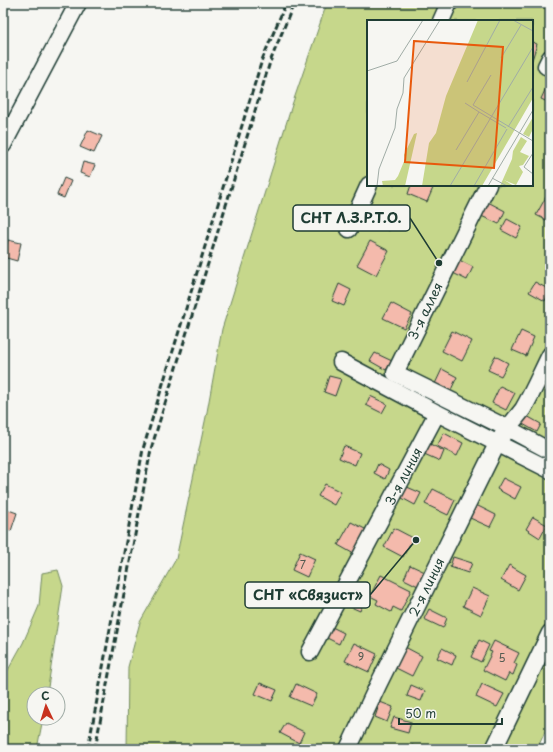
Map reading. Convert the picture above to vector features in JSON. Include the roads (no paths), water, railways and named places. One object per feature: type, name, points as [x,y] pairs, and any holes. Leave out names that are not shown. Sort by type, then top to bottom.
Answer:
[{"type":"street","points":[[3,145],[78,3]]},
{"type":"street","points":[[441,20],[449,3]]},
{"type":"street","points":[[349,229],[369,186]]},
{"type":"street","name":"3-я аллея","points":[[488,186],[395,372],[509,429]]},
{"type":"street","name":"2-я линия","points":[[348,749],[497,444],[523,407],[550,355]]},
{"type":"street","points":[[341,362],[437,413],[550,470]]},
{"type":"street","name":"3-я линия","points":[[310,652],[437,413]]},
{"type":"street","points":[[509,429],[550,451]]},
{"type":"street","points":[[494,749],[550,633]]},
{"type":"railway","points":[[88,749],[143,449],[262,60],[286,3]]},
{"type":"railway","points":[[95,749],[151,449],[270,62],[294,3]]},
{"type":"place","name":"СНТ Л.З.Р.Т.О.","points":[[439,263]]},
{"type":"place","name":"СНТ «Связист»","points":[[416,540]]}]
